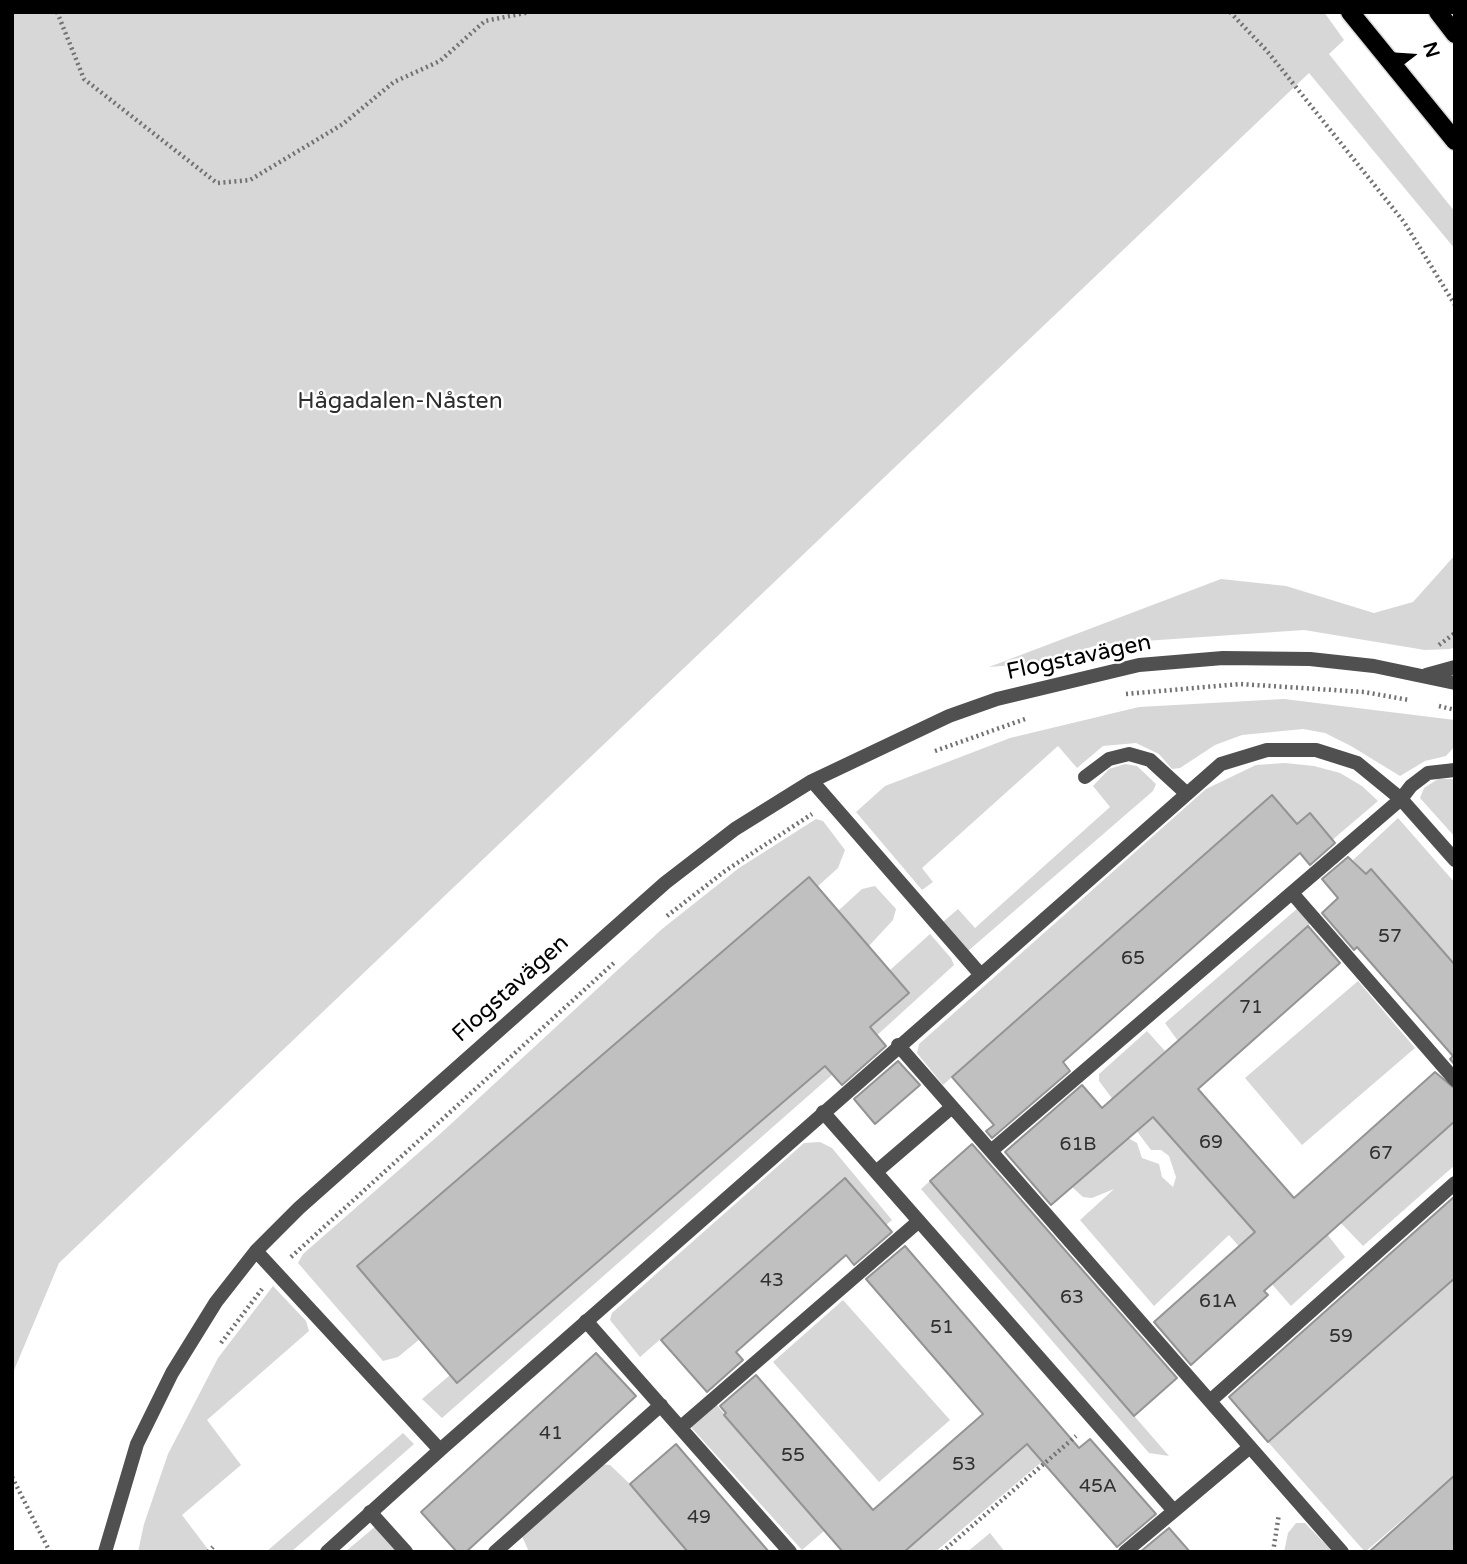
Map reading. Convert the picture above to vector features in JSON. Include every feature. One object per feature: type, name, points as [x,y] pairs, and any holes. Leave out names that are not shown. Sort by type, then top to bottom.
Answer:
[{"type":"main road","points":[[1350,12],[1455,141]]},
{"type":"main road","points":[[1438,12],[1455,34]]},
{"type":"street","name":"Flogstavägen","points":[[105,1552],[137,1444],[172,1373],[216,1303],[256,1251],[299,1208],[665,883],[735,829],[812,781],[948,716],[997,699],[1139,665],[1223,658],[1310,659],[1426,675],[1455,683]]},
{"type":"street","points":[[1426,675],[1455,667]]},
{"type":"street","points":[[327,1552],[898,1045],[1221,764],[1267,750],[1315,750],[1357,763],[1401,799],[1455,860]]},
{"type":"street","points":[[1085,777],[1109,759],[1129,754],[1150,760],[1186,793]]},
{"type":"street","points":[[991,1151],[1401,799],[1411,786],[1428,773],[1455,770]]},
{"type":"street","points":[[812,781],[981,975]]},
{"type":"street","points":[[1292,893],[1455,1080]]},
{"type":"street","points":[[898,1045],[1342,1552]]},
{"type":"street","points":[[876,1172],[952,1107]]},
{"type":"street","points":[[823,1112],[1174,1511]]},
{"type":"street","points":[[1210,1401],[1455,1183]]},
{"type":"street","points":[[681,1427],[919,1221]]},
{"type":"street","points":[[256,1251],[439,1450]]},
{"type":"street","points":[[586,1321],[790,1552]]},
{"type":"street","points":[[495,1552],[661,1405]]},
{"type":"street","points":[[1125,1552],[1250,1447]]},
{"type":"street","points":[[370,1512],[406,1552]]},
{"type":"path","points":[[57,12],[84,79],[217,183],[250,180],[343,124],[394,82],[440,61],[485,21],[530,12]]},
{"type":"path","points":[[1230,12],[1267,51],[1404,222],[1455,304]]},
{"type":"path","points":[[1433,647],[1455,633]]},
{"type":"path","points":[[1114,697],[1240,684],[1364,692],[1415,701]]},
{"type":"path","points":[[1428,704],[1455,710]]},
{"type":"path","points":[[924,756],[1032,716]]},
{"type":"path","points":[[663,919],[725,870],[830,803]]},
{"type":"path","points":[[220,1344],[275,1273],[618,960]]},
{"type":"path","points":[[942,1552],[1095,1420]]},
{"type":"path","points":[[12,1477],[50,1552]]},
{"type":"green space","name":"Hågadalen-Nåsten","points":[[12,12],[1324,12],[1344,40],[1329,54],[1455,212],[1455,249],[1309,73],[59,1263],[12,1375]]},
{"type":"green space","points":[[1455,555],[1455,647],[1450,649],[1425,650],[1304,630],[1101,644],[1040,663],[989,667],[1221,579],[1286,586],[1374,613],[1413,602]]},
{"type":"green space","points":[[1284,699],[1455,720],[1455,746],[1446,756],[1425,761],[1400,776],[1325,733],[1303,729],[1242,735],[1215,745],[1180,768],[1172,769],[1159,754],[1136,743],[1103,746],[1077,768],[1058,746],[922,868],[933,882],[922,890],[856,812],[885,786],[1010,738],[1139,707]]},
{"type":"green space","points":[[1285,763],[1314,766],[1340,773],[1362,786],[1378,801],[1331,841],[1310,814],[1297,824],[1272,795],[943,1085],[917,1053],[919,1044],[1206,789],[1256,765]]},
{"type":"green space","points":[[1125,764],[1137,766],[1156,784],[1153,791],[968,951],[943,922],[958,909],[975,928],[1110,807],[1093,786],[1109,769]]},
{"type":"green space","points":[[1438,779],[1455,779],[1455,837],[1420,798],[1424,788]]},
{"type":"green space","points":[[1398,818],[1455,883],[1455,965],[1372,870],[1366,874],[1353,860]]},
{"type":"green space","points":[[816,819],[823,821],[845,850],[838,868],[817,887],[808,877],[357,1266],[420,1339],[398,1357],[383,1361],[298,1263],[303,1254],[440,1134],[662,929],[739,868]]},
{"type":"green space","points":[[875,886],[896,909],[893,920],[869,946],[838,911],[862,889]]},
{"type":"green space","points":[[1298,908],[1311,923],[1178,1041],[1165,1023]]},
{"type":"green space","points":[[930,934],[954,965],[442,1418],[422,1399],[450,1375],[458,1383],[909,994],[889,971]]},
{"type":"green space","points":[[1358,981],[1415,1048],[1302,1145],[1245,1078]]},
{"type":"green space","points":[[1147,1031],[1165,1051],[1126,1087],[1288,1269],[1327,1234],[1345,1257],[1291,1306],[1229,1235],[1154,1306],[1080,1220],[1114,1189],[1092,1198],[1083,1197],[1072,1187],[1128,1138],[1137,1143],[1142,1158],[1159,1164],[1162,1177],[1173,1187],[1176,1177],[1169,1156],[1161,1150],[1151,1150],[1099,1081],[1099,1074]]},
{"type":"green space","points":[[1455,1121],[1455,1165],[1363,1246],[1341,1223]]},
{"type":"green space","points":[[820,1142],[832,1148],[892,1220],[886,1225],[845,1178],[640,1357],[610,1320],[612,1313],[804,1143]]},
{"type":"green space","points":[[930,1181],[1169,1456],[1149,1453],[921,1189]]},
{"type":"green space","points":[[1455,1278],[1455,1475],[1365,1552],[1268,1442]]},
{"type":"green space","points":[[273,1286],[306,1321],[309,1331],[207,1420],[241,1465],[182,1515],[210,1552],[138,1552],[144,1524],[168,1454],[218,1358]]},
{"type":"green space","points":[[843,1300],[950,1420],[879,1482],[773,1362]]},
{"type":"green space","points":[[715,1403],[824,1531],[802,1550],[689,1425]]},
{"type":"green space","points":[[1055,1420],[1070,1438],[935,1552],[904,1552]]},
{"type":"green space","points":[[403,1433],[414,1444],[291,1552],[266,1552]]},
{"type":"green space","points":[[600,1464],[610,1465],[630,1484],[688,1552],[529,1552],[521,1534]]},
{"type":"green space","points":[[1296,1523],[1305,1523],[1333,1552],[1284,1552],[1288,1533]]},
{"type":"green space","points":[[377,1525],[399,1552],[345,1552]]},
{"type":"green space","points":[[990,1533],[1005,1552],[967,1552]]},
{"type":"building","points":[[1272,795],[1297,824],[1310,813],[1335,843],[1310,865],[1300,853],[1063,1062],[1070,1071],[992,1138],[986,1131],[994,1125],[952,1077]]},
{"type":"building","points":[[1348,857],[1366,874],[1371,869],[1455,965],[1455,1065],[1450,1059],[1453,1056],[1357,947],[1354,950],[1322,913],[1338,898],[1322,879]]},
{"type":"building","points":[[809,877],[909,993],[870,1027],[886,1046],[842,1085],[825,1066],[457,1383],[357,1266]]},
{"type":"building","points":[[1308,926],[1340,963],[1198,1089],[1294,1198],[1435,1072],[1455,1089],[1455,1121],[1264,1291],[1268,1295],[1191,1365],[1154,1322],[1255,1232],[1153,1117],[1051,1205],[1005,1152],[1082,1085],[1102,1108]]},
{"type":"building","points":[[898,1061],[920,1085],[875,1124],[854,1099]]},
{"type":"building","points":[[972,1144],[1177,1378],[1134,1416],[930,1181]]},
{"type":"building","points":[[845,1178],[892,1232],[854,1265],[846,1255],[736,1352],[743,1360],[707,1392],[661,1340]]},
{"type":"building","points":[[1455,1196],[1455,1278],[1268,1442],[1229,1397]]},
{"type":"building","points":[[905,1246],[1079,1448],[1090,1439],[1156,1514],[1117,1547],[1027,1444],[904,1552],[843,1552],[724,1415],[726,1413],[720,1406],[756,1375],[873,1510],[983,1414],[866,1279]]},
{"type":"building","points":[[596,1353],[636,1396],[466,1552],[457,1552],[421,1512]]},
{"type":"building","points":[[676,1444],[769,1552],[688,1552],[630,1484]]},
{"type":"building","points":[[1455,1475],[1455,1552],[1369,1552]]},
{"type":"building","points":[[1169,1528],[1190,1552],[1140,1552]]}]
